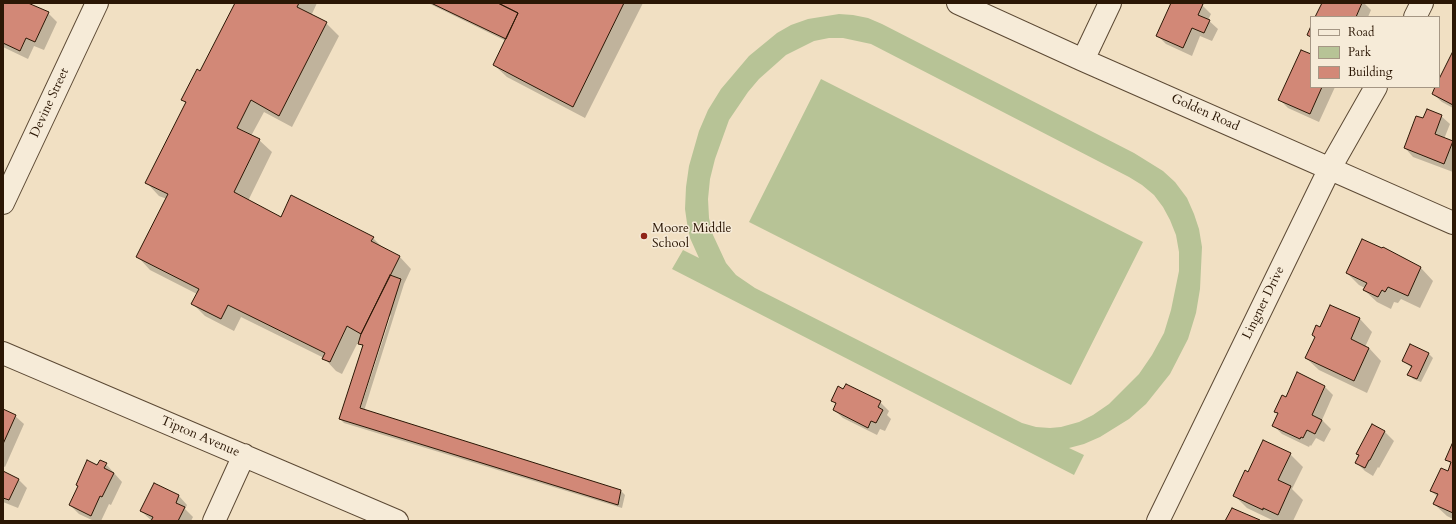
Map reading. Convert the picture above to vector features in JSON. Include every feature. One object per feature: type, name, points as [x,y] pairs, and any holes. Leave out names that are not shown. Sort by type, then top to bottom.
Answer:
[{"type":"street","name":"Devine Street","points":[[3,203],[97,3]]},
{"type":"street","name":"Golden Road","points":[[958,3],[1083,60],[1453,223]]},
{"type":"street","points":[[1083,60],[1110,3]]},
{"type":"street","points":[[1416,16],[1422,3]]},
{"type":"street","name":"Lingner Drive","points":[[1158,521],[1330,168],[1375,88]]},
{"type":"street","name":"Tipton Avenue","points":[[3,353],[397,521]]},
{"type":"street","points":[[214,521],[244,455]]},
{"type":"green space","points":[[839,14],[868,18],[882,24],[1134,153],[1163,171],[1175,182],[1187,198],[1199,229],[1202,247],[1200,289],[1196,313],[1188,339],[1170,374],[1146,404],[1129,419],[1100,437],[1084,444],[1069,448],[1084,455],[1074,475],[672,269],[683,250],[699,258],[690,238],[687,223],[685,209],[686,187],[689,166],[699,131],[708,110],[721,89],[749,56],[777,33],[791,25],[808,19]],"holes":[[[829,38],[843,38],[871,44],[1129,177],[1154,195],[1163,207],[1176,235],[1179,252],[1179,271],[1171,310],[1164,333],[1152,355],[1139,374],[1109,404],[1093,415],[1079,422],[1061,427],[1036,427],[1022,423],[755,288],[736,275],[726,263],[713,235],[709,218],[708,199],[710,179],[715,159],[729,120],[748,92],[759,79],[786,55],[814,41]]]},
{"type":"green space","points":[[821,79],[1143,242],[1071,385],[749,222]]},
{"type":"building","points":[[3,3],[28,3],[49,12],[35,42],[26,38],[20,51],[3,43]]},
{"type":"building","points":[[235,3],[299,3],[297,7],[327,22],[279,116],[251,100],[237,128],[260,139],[234,192],[281,217],[291,195],[374,237],[371,241],[400,256],[361,334],[347,326],[330,362],[322,359],[325,353],[228,305],[221,319],[191,304],[199,289],[136,257],[168,194],[145,183],[186,102],[181,100],[197,69],[200,71]]},
{"type":"building","points":[[431,3],[498,3],[518,13],[506,39]]},
{"type":"building","points":[[498,3],[624,3],[573,107],[493,65],[518,13]]},
{"type":"building","points":[[1171,3],[1203,4],[1198,15],[1210,20],[1204,33],[1192,28],[1183,48],[1156,36]]},
{"type":"building","points":[[1322,3],[1362,3],[1356,16],[1316,16]]},
{"type":"building","points":[[1310,28],[1310,36],[1307,35]]},
{"type":"building","points":[[1301,50],[1310,54],[1310,88],[1322,88],[1310,114],[1278,100]]},
{"type":"building","points":[[1453,51],[1453,105],[1432,94],[1435,88],[1440,88],[1440,77]]},
{"type":"building","points":[[1427,109],[1442,115],[1435,134],[1453,141],[1444,164],[1404,148],[1416,116],[1423,118]]},
{"type":"building","points":[[1362,239],[1382,248],[1383,247],[1421,267],[1408,296],[1388,287],[1385,292],[1382,290],[1378,297],[1363,290],[1367,283],[1346,273]]},
{"type":"building","points":[[390,275],[401,279],[360,408],[621,490],[618,505],[339,419],[363,345],[358,344],[361,334]]},
{"type":"building","points":[[1330,305],[1360,318],[1351,339],[1369,348],[1354,381],[1305,358],[1315,337],[1312,335],[1316,325],[1320,327]]},
{"type":"building","points":[[1410,344],[1429,353],[1417,379],[1407,375],[1412,366],[1402,361]]},
{"type":"building","points":[[1297,372],[1325,386],[1312,415],[1322,420],[1315,434],[1307,430],[1303,438],[1301,437],[1300,439],[1272,426],[1278,413],[1274,412],[1282,395],[1286,397]]},
{"type":"building","points":[[846,384],[881,401],[878,407],[883,410],[876,423],[871,421],[868,428],[833,410],[836,403],[831,401],[838,386],[843,389]]},
{"type":"building","points":[[3,409],[16,415],[3,444]]},
{"type":"building","points":[[1372,424],[1385,431],[1365,468],[1355,463],[1359,455],[1356,454]]},
{"type":"building","points":[[1263,440],[1291,453],[1278,480],[1291,486],[1278,515],[1263,508],[1263,510],[1233,496],[1245,470],[1248,472]]},
{"type":"building","points":[[1452,444],[1453,513],[1433,504],[1438,494],[1430,491],[1441,468],[1448,471],[1451,462],[1445,460]]},
{"type":"building","points":[[87,460],[97,465],[100,460],[107,463],[104,468],[114,473],[102,497],[100,496],[91,516],[69,505],[78,486],[76,485]]},
{"type":"building","points":[[3,471],[19,479],[9,500],[3,498]]},
{"type":"building","points":[[154,483],[179,495],[176,503],[185,507],[178,521],[151,521],[153,517],[140,511]]},
{"type":"building","points":[[1232,508],[1260,520],[1225,521]]},
{"type":"place","name":"Moore Middle School","points":[[644,236]]}]
